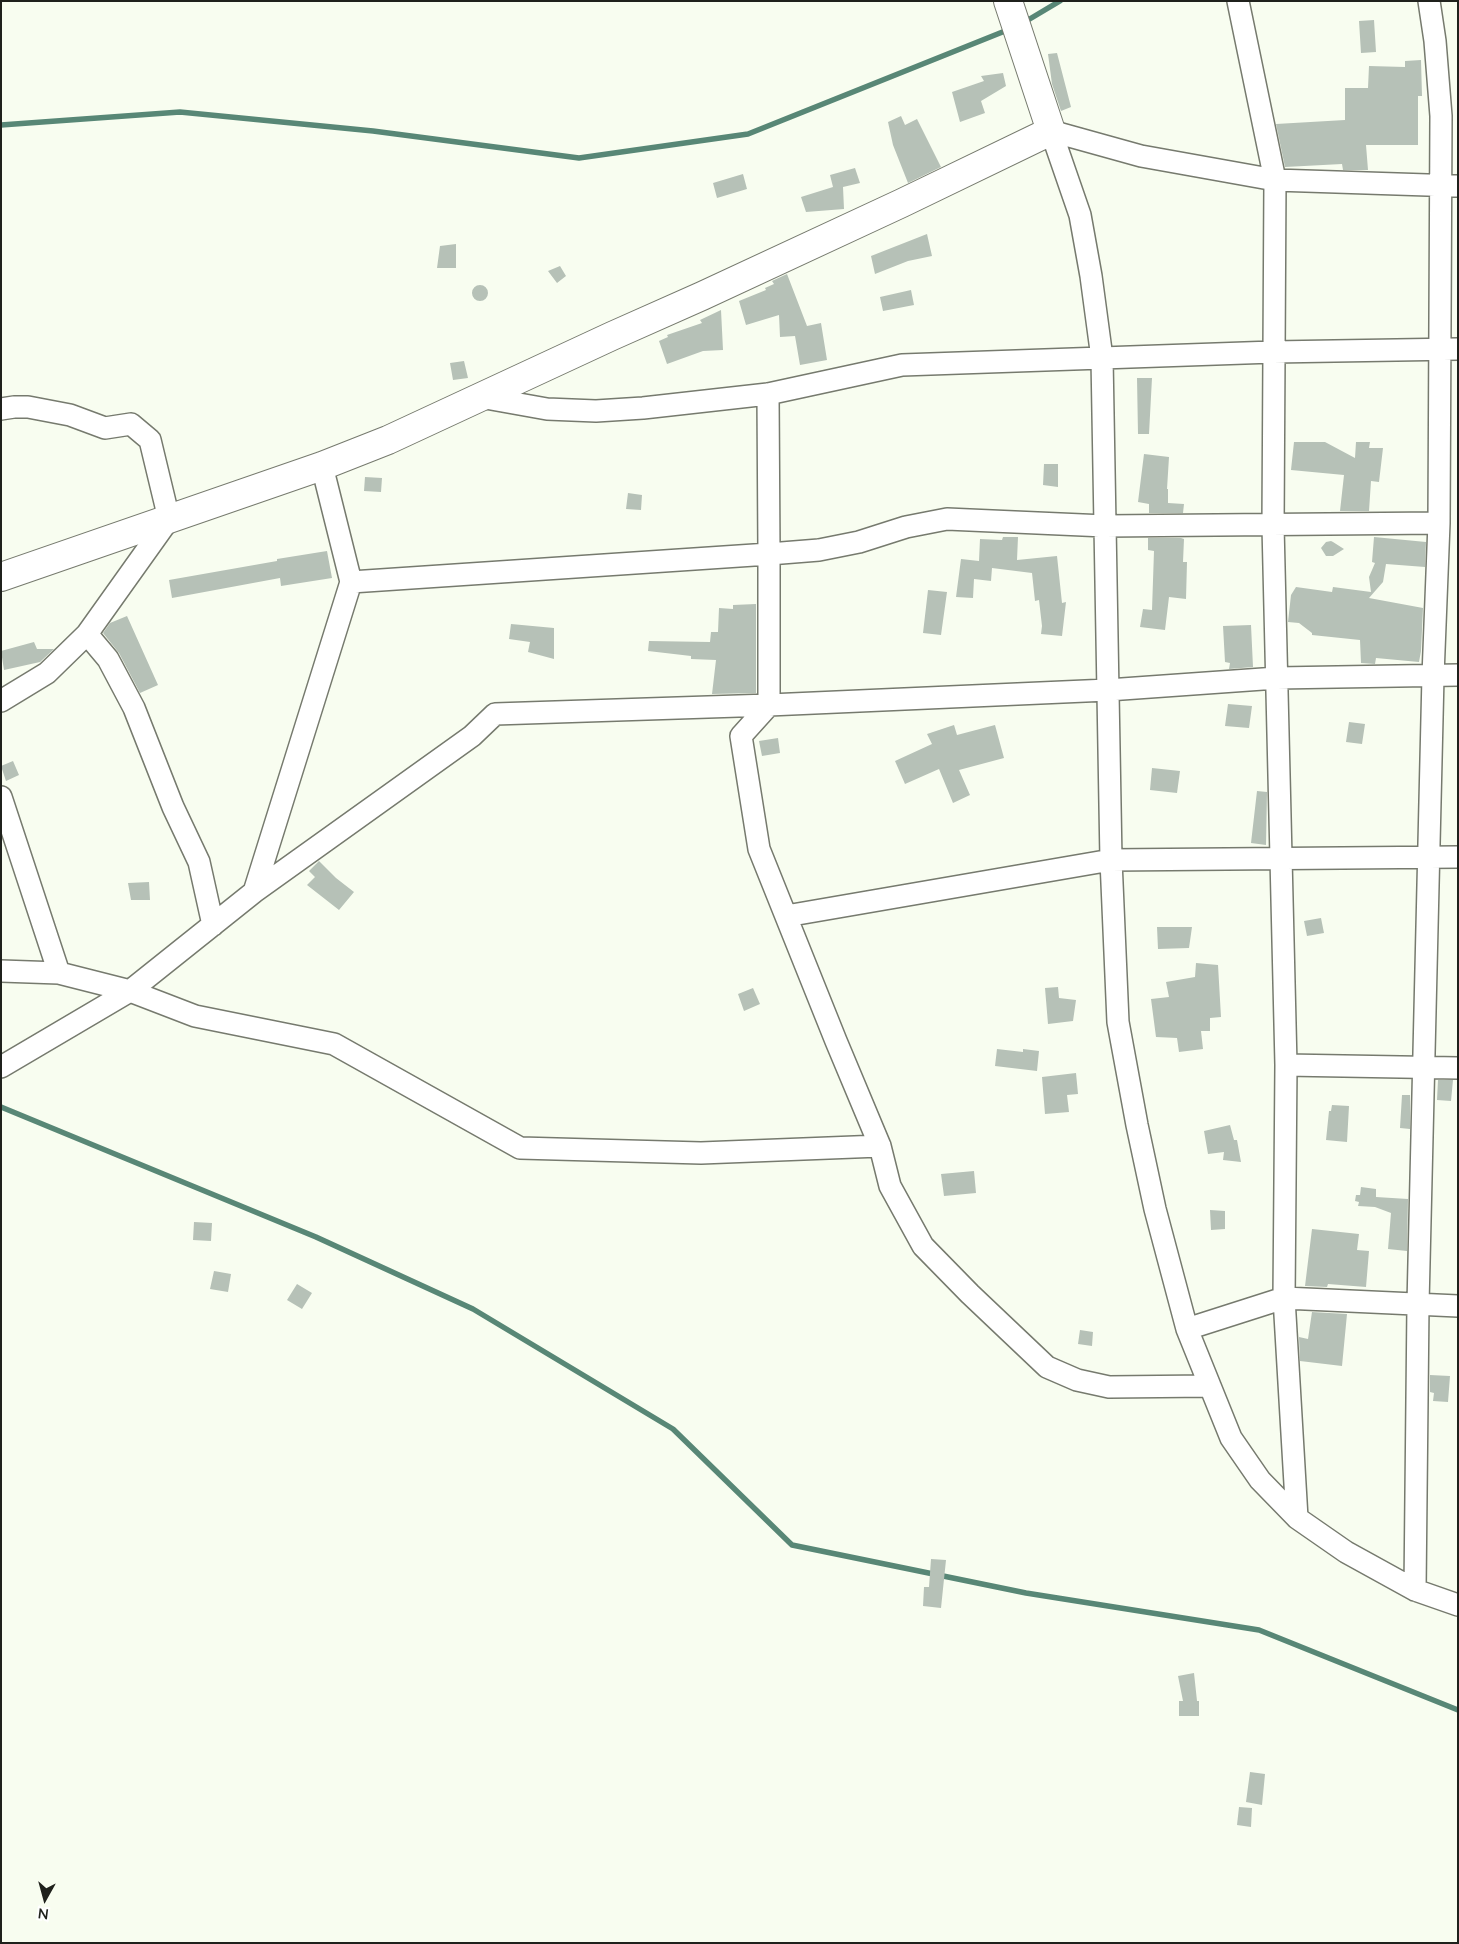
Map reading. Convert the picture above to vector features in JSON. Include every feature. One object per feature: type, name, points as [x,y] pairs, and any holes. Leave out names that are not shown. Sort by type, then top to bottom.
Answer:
[{"type":"main road","points":[[1,577],[322,466],[388,440],[894,207],[1051,131],[1008,1]]},
{"type":"street","points":[[1238,1],[1275,180],[1273,526],[1286,1065],[1284,1298],[1296,1518]]},
{"type":"street","points":[[1415,1590],[1418,1304],[1433,676],[1448,349],[1449,186],[1435,41],[1429,1]]},
{"type":"street","points":[[1051,131],[1141,156],[1275,180],[1449,186]]},
{"type":"street","points":[[1051,131],[1080,215],[1091,276],[1102,358],[1111,860],[1118,1022],[1155,1209],[1187,1329],[1231,1438],[1260,1480],[1296,1518],[1346,1552],[1415,1590],[1458,1605]]},
{"type":"street","points":[[480,397],[547,409],[596,411],[643,408],[768,394],[902,365],[1273,352],[1448,349]]},
{"type":"street","points":[[768,394],[769,705],[741,736],[759,849],[880,1146],[890,1186],[923,1246],[970,1294],[1047,1367],[1077,1380],[1109,1386],[1210,1386]]},
{"type":"street","points":[[1,409],[14,406],[28,407],[70,415],[105,428],[131,424],[150,440],[169,519],[87,634],[47,673],[1,701]]},
{"type":"street","points":[[254,892],[351,582],[322,466]]},
{"type":"street","points":[[351,582],[819,550],[859,542],[906,527],[946,519],[1105,526],[1273,526],[1439,523]]},
{"type":"street","points":[[87,634],[108,659],[134,708],[173,806],[199,862],[213,925]]},
{"type":"street","points":[[1,1067],[130,991],[254,892],[472,736],[495,714],[769,705],[1108,690],[1277,678],[1458,674]]},
{"type":"street","points":[[1,797],[59,974]]},
{"type":"street","points":[[786,916],[1111,860],[1458,857]]},
{"type":"street","points":[[1,971],[59,974],[130,991],[195,1016],[334,1044],[520,1148],[701,1153],[880,1146]]},
{"type":"street","points":[[1286,1065],[1458,1068]]},
{"type":"street","points":[[1187,1329],[1284,1298],[1458,1306]]},
{"type":"building","points":[[1374,20],[1376,52],[1361,53],[1359,21]]},
{"type":"building","points":[[1057,53],[1071,107],[1061,111],[1052,84],[1048,54]]},
{"type":"building","points":[[1421,60],[1422,96],[1418,96],[1418,145],[1366,145],[1368,170],[1343,170],[1342,164],[1285,167],[1276,124],[1345,120],[1345,88],[1368,88],[1369,66],[1405,67],[1405,61]]},
{"type":"building","points":[[1003,73],[1006,86],[981,101],[985,113],[960,122],[952,92],[984,81],[981,76]]},
{"type":"building","points":[[901,116],[905,125],[917,119],[941,167],[908,183],[893,145],[888,122]]},
{"type":"building","points":[[855,168],[860,183],[843,187],[844,209],[806,212],[801,197],[833,187],[830,175]]},
{"type":"building","points":[[743,174],[747,189],[717,198],[713,183]]},
{"type":"building","points":[[927,234],[932,256],[908,261],[875,274],[871,256]]},
{"type":"building","points":[[456,244],[456,268],[437,268],[440,246]]},
{"type":"building","points":[[560,266],[566,276],[557,283],[548,271]]},
{"type":"building","points":[[787,274],[807,326],[821,323],[827,360],[800,365],[795,336],[780,337],[779,315],[746,325],[739,301],[766,290],[765,288],[774,284],[772,281]]},
{"type":"building","points":[[480,285],[488,293],[480,301],[472,293]]},
{"type":"building","points":[[911,290],[914,305],[883,311],[880,297]]},
{"type":"building","points":[[721,310],[723,350],[703,351],[667,364],[659,341],[668,337],[667,335],[702,323],[700,320]]},
{"type":"building","points":[[464,361],[468,378],[453,380],[450,363]]},
{"type":"building","points":[[1137,378],[1152,378],[1149,434],[1138,434]]},
{"type":"building","points":[[1294,442],[1325,442],[1355,458],[1356,442],[1370,442],[1369,448],[1383,448],[1379,482],[1371,481],[1369,511],[1340,511],[1344,475],[1291,470]]},
{"type":"building","points":[[1144,454],[1169,457],[1168,503],[1184,504],[1183,513],[1149,513],[1149,504],[1138,502]]},
{"type":"building","points":[[1044,464],[1058,464],[1058,487],[1043,485]]},
{"type":"building","points":[[365,477],[382,478],[381,492],[364,491]]},
{"type":"building","points":[[628,493],[642,495],[641,510],[626,509]]},
{"type":"building","points":[[1003,537],[1018,537],[1017,560],[1057,556],[1062,603],[1066,602],[1062,636],[1041,634],[1039,600],[1035,601],[1032,573],[992,568],[991,581],[974,579],[973,598],[956,597],[961,559],[979,561],[980,539],[1002,540]]},
{"type":"building","points":[[1374,537],[1426,542],[1425,567],[1386,564],[1383,582],[1369,598],[1423,608],[1419,662],[1376,658],[1375,664],[1361,663],[1360,640],[1312,635],[1299,623],[1288,622],[1291,595],[1296,587],[1332,592],[1333,587],[1371,592],[1369,577],[1375,563],[1372,562]]},
{"type":"building","points":[[1148,538],[1184,539],[1183,562],[1187,562],[1186,599],[1169,597],[1165,630],[1140,627],[1143,609],[1152,610],[1154,551],[1148,550]]},
{"type":"building","points":[[1331,541],[1344,549],[1333,556],[1326,556],[1321,548],[1326,542]]},
{"type":"building","points":[[327,551],[332,578],[281,586],[280,578],[172,598],[169,580]]},
{"type":"building","points":[[928,590],[947,592],[941,635],[923,633]]},
{"type":"building","points":[[756,604],[756,693],[712,694],[716,660],[691,659],[691,656],[648,651],[649,641],[710,642],[711,632],[718,632],[719,608],[733,609],[733,605]]},
{"type":"building","points":[[127,616],[158,685],[140,693],[119,653],[103,633],[110,623]]},
{"type":"building","points":[[511,624],[554,628],[554,659],[528,652],[530,642],[509,639]]},
{"type":"building","points":[[1251,625],[1253,667],[1229,669],[1230,663],[1225,662],[1223,626]]},
{"type":"building","points":[[34,642],[37,649],[54,649],[40,662],[4,670],[1,651]]},
{"type":"building","points":[[1228,704],[1252,706],[1249,728],[1225,726]]},
{"type":"building","points":[[1349,722],[1365,724],[1362,744],[1346,742]]},
{"type":"building","points":[[954,725],[957,735],[995,725],[1004,758],[959,770],[970,795],[953,803],[939,769],[905,784],[895,761],[932,744],[927,734]]},
{"type":"building","points":[[778,738],[780,753],[762,756],[759,741]]},
{"type":"building","points":[[13,761],[19,775],[6,781],[1,766]]},
{"type":"building","points":[[1152,768],[1180,771],[1177,793],[1150,790]]},
{"type":"building","points":[[1257,791],[1267,792],[1266,845],[1251,843]]},
{"type":"building","points":[[319,861],[354,892],[339,910],[307,885],[315,877],[309,871]]},
{"type":"building","points":[[149,882],[150,900],[131,900],[128,883]]},
{"type":"building","points":[[1321,918],[1324,933],[1307,936],[1304,921]]},
{"type":"building","points":[[1157,927],[1192,927],[1189,948],[1158,949]]},
{"type":"building","points":[[1196,963],[1218,965],[1221,1017],[1210,1018],[1210,1031],[1201,1031],[1203,1049],[1179,1052],[1177,1038],[1156,1037],[1151,999],[1169,997],[1166,982],[1195,977]]},
{"type":"building","points":[[1058,987],[1059,998],[1076,1000],[1073,1021],[1048,1024],[1045,988]]},
{"type":"building","points":[[753,988],[760,1004],[744,1011],[738,994]]},
{"type":"building","points":[[997,1049],[1023,1052],[1023,1049],[1039,1051],[1037,1071],[995,1066]]},
{"type":"building","points":[[1076,1073],[1078,1094],[1067,1095],[1069,1112],[1045,1114],[1042,1077]]},
{"type":"building","points":[[1438,1080],[1453,1080],[1451,1101],[1437,1100]]},
{"type":"building","points":[[1402,1095],[1410,1095],[1410,1129],[1400,1128]]},
{"type":"building","points":[[1332,1105],[1349,1106],[1347,1142],[1326,1140],[1329,1111],[1331,1111]]},
{"type":"building","points":[[1230,1125],[1234,1140],[1237,1140],[1241,1162],[1223,1160],[1224,1152],[1208,1154],[1204,1131]]},
{"type":"building","points":[[974,1171],[976,1193],[944,1196],[941,1174]]},
{"type":"building","points":[[1361,1187],[1376,1189],[1376,1197],[1408,1199],[1407,1251],[1388,1249],[1391,1213],[1375,1207],[1358,1206],[1359,1202],[1355,1201],[1356,1195],[1360,1195]]},
{"type":"building","points":[[1210,1210],[1225,1211],[1225,1229],[1211,1230]]},
{"type":"building","points":[[194,1222],[212,1223],[211,1241],[193,1240]]},
{"type":"building","points":[[1312,1229],[1359,1234],[1357,1250],[1369,1251],[1366,1287],[1328,1284],[1327,1287],[1305,1286]]},
{"type":"building","points":[[214,1271],[231,1274],[228,1292],[210,1289]]},
{"type":"building","points":[[297,1284],[312,1293],[302,1309],[287,1300]]},
{"type":"building","points":[[1312,1312],[1347,1314],[1342,1366],[1300,1361],[1299,1337],[1308,1339]]},
{"type":"building","points":[[1080,1330],[1093,1332],[1092,1346],[1078,1344]]},
{"type":"building","points":[[1430,1375],[1450,1376],[1448,1402],[1433,1401],[1434,1393],[1430,1392]]},
{"type":"building","points":[[931,1559],[946,1560],[941,1608],[923,1606],[924,1587],[929,1587]]},
{"type":"building","points":[[1194,1673],[1197,1701],[1199,1701],[1199,1716],[1179,1716],[1179,1701],[1183,1701],[1178,1676]]},
{"type":"building","points":[[1250,1772],[1265,1774],[1262,1805],[1246,1802]]},
{"type":"building","points":[[1239,1807],[1252,1808],[1251,1827],[1237,1825]]},
{"type":"waterway","points":[[1023,23],[1060,1]]},
{"type":"waterway","points":[[1,125],[180,112],[373,131],[579,158],[748,134],[1010,29]]},
{"type":"waterway","points":[[1,1107],[316,1237],[473,1309],[673,1429],[792,1545],[1026,1593],[1259,1630],[1458,1710]]}]
